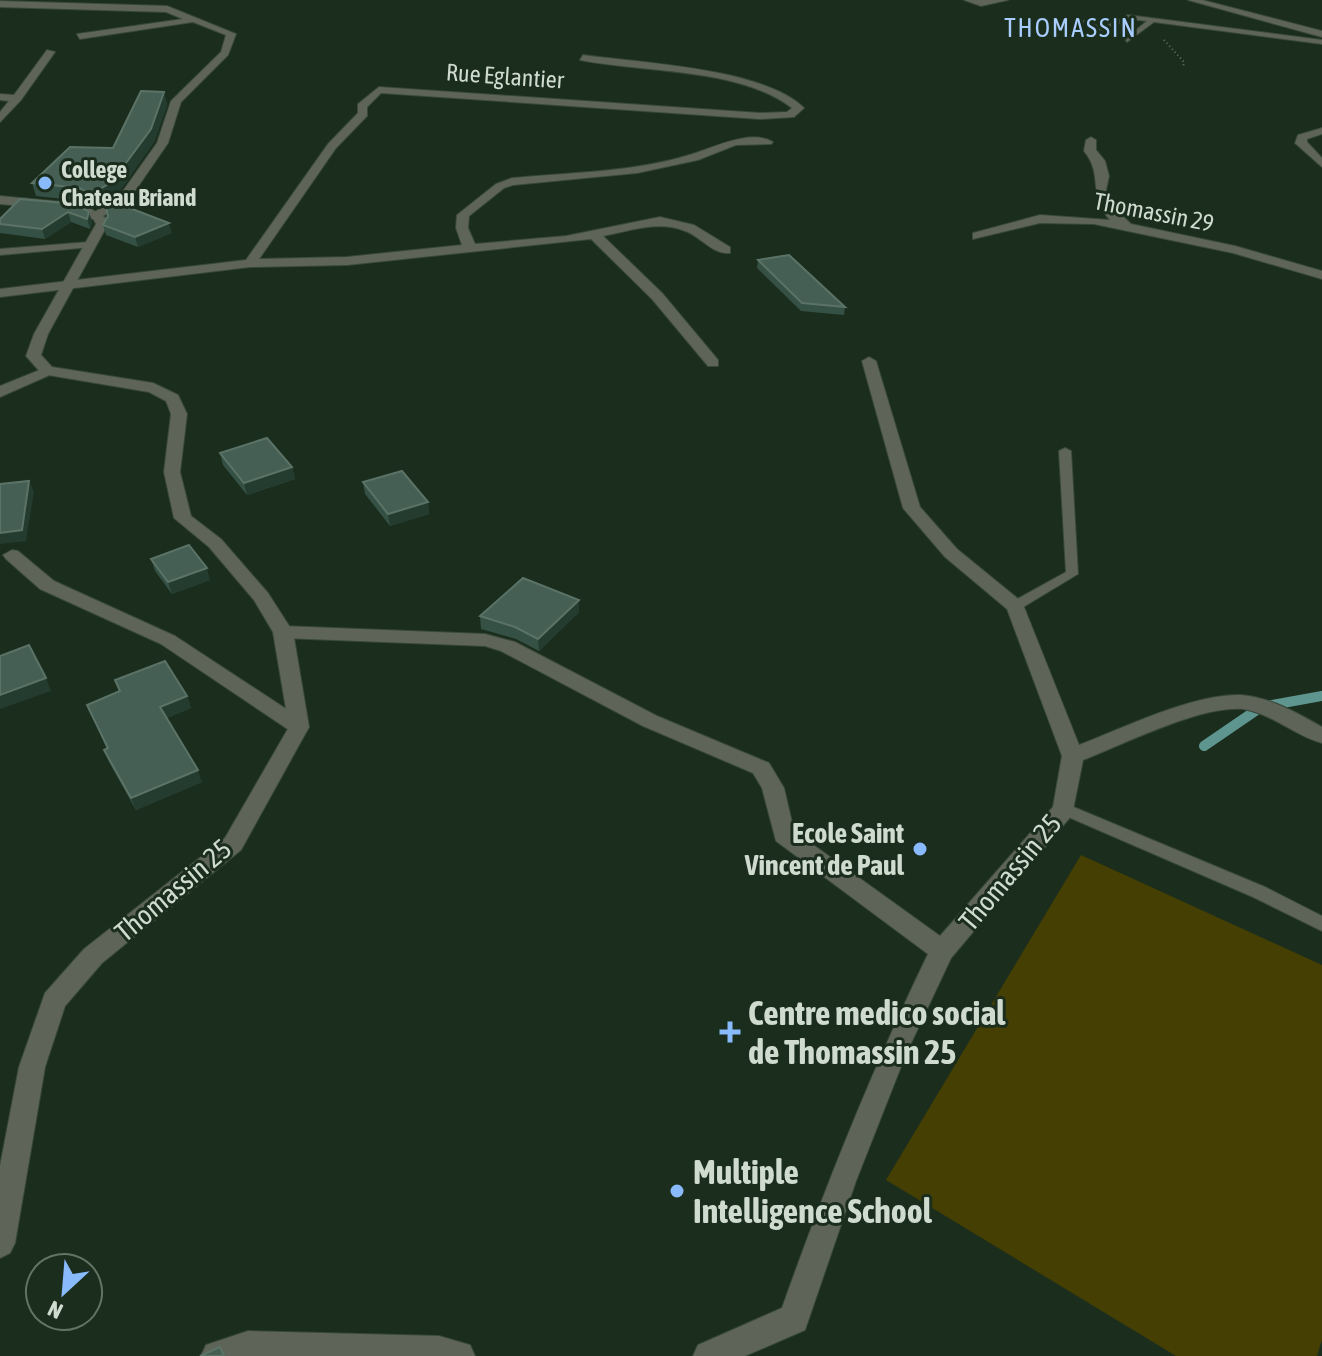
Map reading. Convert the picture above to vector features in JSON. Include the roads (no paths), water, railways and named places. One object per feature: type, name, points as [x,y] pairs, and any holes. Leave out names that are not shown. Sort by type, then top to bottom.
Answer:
[{"type":"street","points":[[968,0],[981,3],[1004,0]]},
{"type":"street","points":[[1192,0],[1322,34]]},
{"type":"street","points":[[0,4],[167,9],[231,34],[225,53],[176,101],[162,143],[122,201],[97,214],[70,206],[0,200]]},
{"type":"street","points":[[80,36],[196,19]]},
{"type":"street","points":[[0,119],[50,52]]},
{"type":"street","name":"Rue Eglantier","points":[[250,263],[332,146],[363,114],[362,106],[379,90],[760,116],[790,115],[799,108],[767,90],[702,74],[583,58]]},
{"type":"street","points":[[0,97],[17,98]]},
{"type":"street","points":[[1322,131],[1308,133],[1302,137],[1301,143],[1322,164]]},
{"type":"street","points":[[1091,140],[1090,151],[1099,161],[1103,176],[1100,182],[1104,204],[1112,218],[1135,230]]},
{"type":"street","points":[[470,248],[462,228],[463,215],[500,186],[512,182],[637,170],[694,158],[735,142],[767,142]]},
{"type":"street","points":[[47,371],[33,356],[41,334],[102,224],[97,214]]},
{"type":"street","name":"Thomassin 29","points":[[977,236],[1040,219],[1094,220],[1235,250],[1322,275]]},
{"type":"street","points":[[0,293],[250,263],[347,261],[594,235],[637,223],[660,221],[690,228],[725,250]]},
{"type":"street","points":[[594,235],[632,267],[671,308],[713,363]]},
{"type":"street","points":[[869,361],[912,508],[951,553],[1015,606],[1073,756],[1215,703],[1241,702],[1261,707],[1322,736]]},
{"type":"street","points":[[0,392],[47,371],[153,388],[173,398],[179,414],[179,431],[172,472],[183,518],[215,543],[261,597],[283,632],[299,727]]},
{"type":"street","points":[[12,555],[47,585],[168,640],[299,727]]},
{"type":"street","points":[[283,632],[485,640],[508,646],[650,721],[761,768],[773,788],[784,835],[942,951]]},
{"type":"street","name":"Thomassin 25","points":[[0,1243],[32,1067],[54,1001],[93,956],[233,844],[299,727]]},
{"type":"street","name":"Thomassin 25","points":[[709,1356],[794,1319],[842,1181],[893,1054],[942,951],[1064,809],[1073,756]]},
{"type":"street","points":[[217,1356],[248,1347],[347,1353],[439,1352],[459,1356]]},
{"type":"lane","points":[[1086,21],[1090,26],[1105,29],[1128,17],[1150,23],[1322,42]]},
{"type":"lane","points":[[1127,40],[1150,23]]},
{"type":"lane","points":[[0,252],[89,245]]},
{"type":"lane","points":[[1015,606],[1072,574],[1065,451]]},
{"type":"lane","points":[[1064,809],[1259,892],[1322,924]]},
{"type":"waterway","points":[[1204,746],[1261,707],[1322,696]]},
{"type":"place","name":"College Chateau Briand","points":[[45,183]]},
{"type":"place","name":"Ecole Saint Vincent de Paul","points":[[920,849]]},
{"type":"place","name":"Centre medico social de Thomassin 25","points":[[730,1032]]},
{"type":"place","name":"Multiple Intelligence School","points":[[677,1191]]},
{"type":"district","name":"THOMASSIN","points":[[1071,28]]}]
